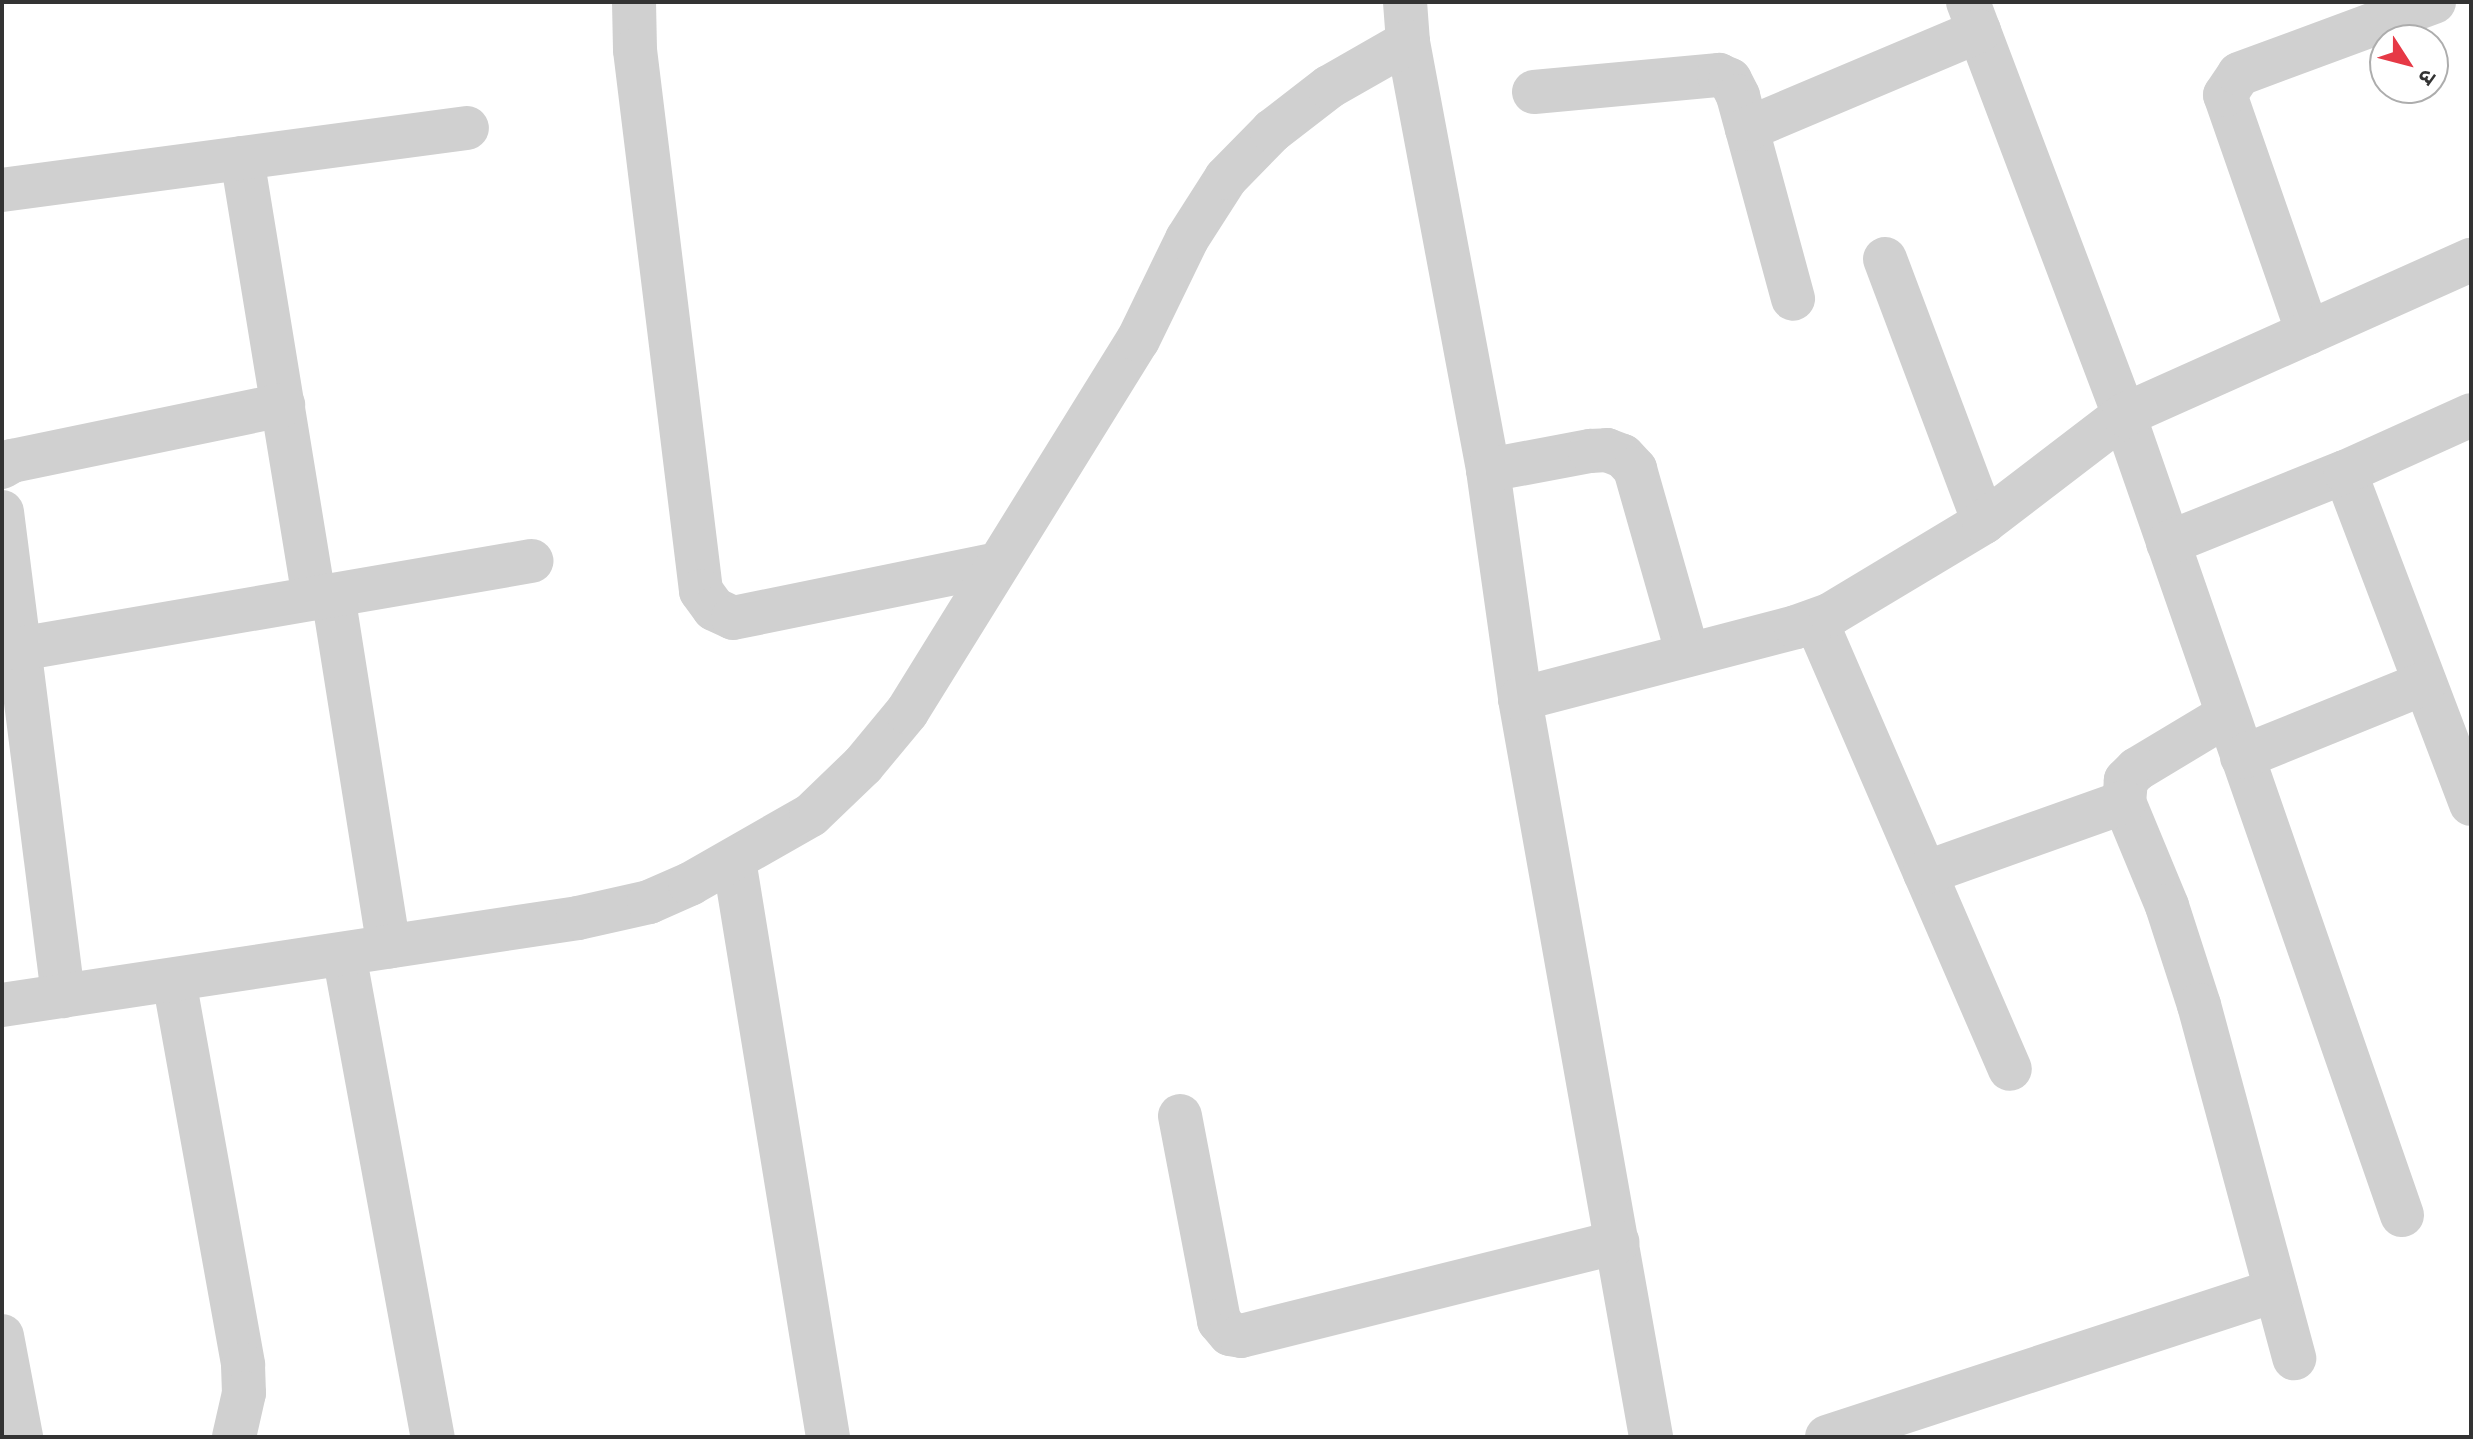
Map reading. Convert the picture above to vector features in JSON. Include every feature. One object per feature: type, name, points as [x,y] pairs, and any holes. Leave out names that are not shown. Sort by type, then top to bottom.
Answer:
[{"type":"street","points":[[634,2],[635,50],[701,591],[714,609],[733,618],[998,564]]},
{"type":"street","points":[[2308,333],[2225,95],[2239,74],[2434,2]]},
{"type":"street","points":[[1747,129],[1973,16],[2124,415],[2402,1215]]},
{"type":"street","points":[[2,1005],[578,918],[649,902],[734,860],[811,815],[863,765],[907,712],[1138,340],[1187,239],[1226,178],[1272,131],[1406,22],[1488,470],[1520,699],[1651,1437]]},
{"type":"street","points":[[1534,92],[1719,75],[1730,80],[1747,129],[1793,299]]},
{"type":"street","points":[[2,190],[467,128]]},
{"type":"street","points":[[242,158],[283,405],[323,596],[389,947]]},
{"type":"street","points":[[1885,259],[1984,522]]},
{"type":"street","points":[[1520,699],[1816,621],[1984,522],[2124,415],[2471,260]]},
{"type":"street","points":[[2,467],[12,461],[283,405]]},
{"type":"street","points":[[2168,543],[2345,472],[2471,415]]},
{"type":"street","points":[[1488,470],[1590,451],[1607,450],[1623,456],[1635,469],[1688,655]]},
{"type":"street","points":[[2345,472],[2471,804]]},
{"type":"street","points":[[2,512],[63,996]]},
{"type":"street","points":[[19,649],[531,561]]},
{"type":"street","points":[[1816,621],[2010,1069]]},
{"type":"street","points":[[2242,757],[2425,683]]},
{"type":"street","points":[[2227,715],[2137,769],[2126,780],[2124,802],[2167,906],[2194,991],[2294,1358]]},
{"type":"street","points":[[1925,873],[2124,802]]},
{"type":"street","points":[[734,860],[828,1437]]},
{"type":"street","points":[[344,954],[433,1437]]},
{"type":"street","points":[[174,980],[243,1365],[244,1393],[234,1437]]},
{"type":"street","points":[[1180,1116],[1219,1321],[1230,1334],[1241,1336],[1617,1242]]},
{"type":"street","points":[[1827,1437],[2276,1290]]},
{"type":"street","points":[[2,1336],[21,1437]]}]
